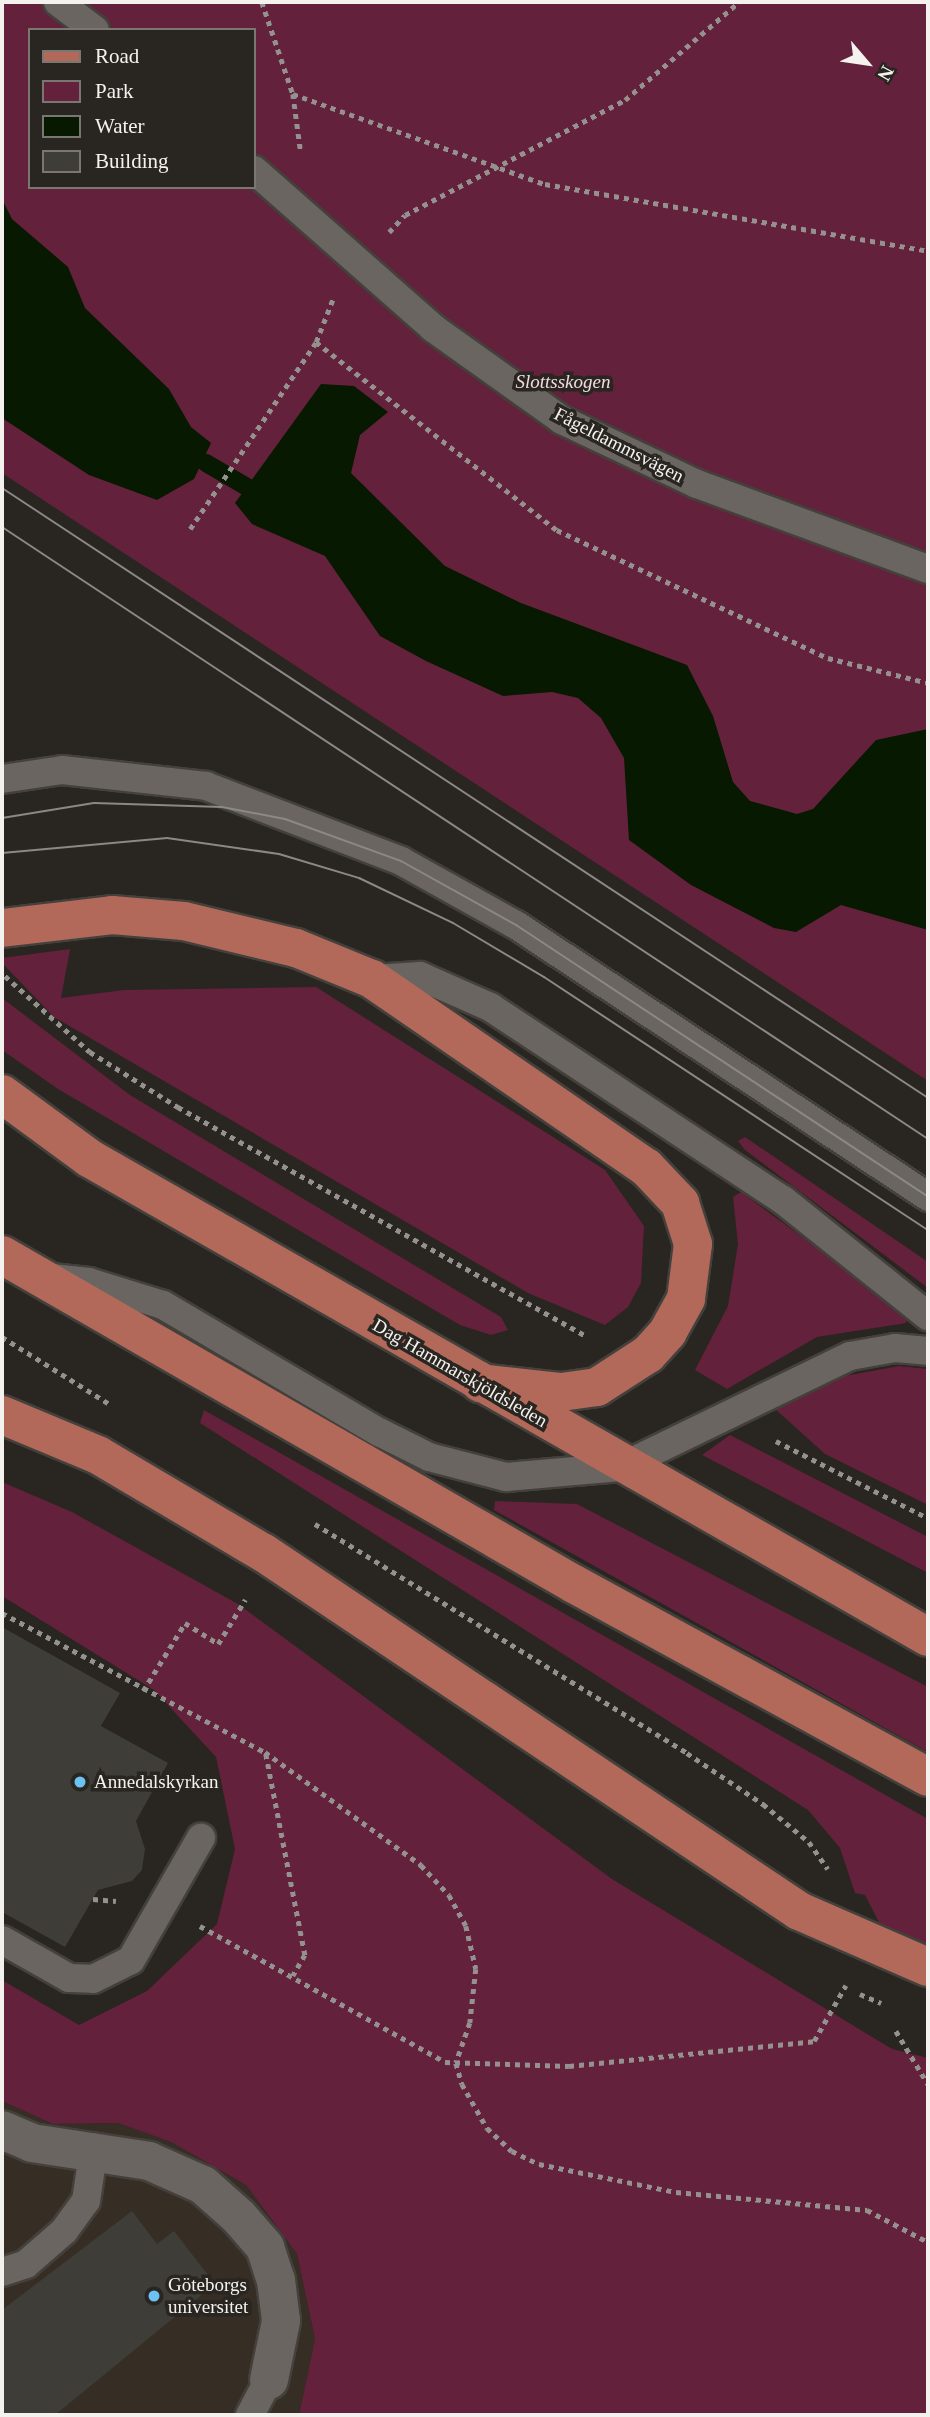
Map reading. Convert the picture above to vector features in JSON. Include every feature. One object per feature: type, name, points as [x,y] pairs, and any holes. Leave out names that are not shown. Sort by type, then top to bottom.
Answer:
[{"type":"main road","points":[[15,926],[112,915],[184,921],[296,948],[372,979],[646,1167],[688,1218],[693,1257],[686,1299],[648,1354],[613,1381],[578,1390],[480,1383]]},
{"type":"main road","name":"Dag Hammarskjöldsleden","points":[[2,1094],[89,1158],[621,1467],[928,1637]]},
{"type":"main road","points":[[2,1255],[35,1277],[574,1584],[928,1777]]},
{"type":"main road","points":[[2,1415],[98,1455],[264,1553],[799,1911],[928,1967]]},
{"type":"street","points":[[2,2130],[32,2143],[94,2148],[149,2161],[203,2185],[265,2247],[281,2321],[269,2380]]},
{"type":"lane","points":[[58,2],[92,28]]},
{"type":"lane","name":"Fågeldammsvägen","points":[[256,172],[433,328],[562,420],[697,484],[928,569]]},
{"type":"lane","points":[[2,779],[62,771],[205,786],[401,861],[516,925],[928,1197]]},
{"type":"lane","points":[[372,979],[420,975],[490,1007],[783,1200],[928,1316]]},
{"type":"lane","points":[[35,1277],[89,1282],[163,1305],[429,1457],[506,1477],[621,1467],[850,1356],[895,1348],[928,1351]]},
{"type":"lane","points":[[2,1940],[69,1978],[93,1979],[131,1960],[201,1838]]},
{"type":"lane","points":[[2,2272],[26,2264],[64,2231],[86,2201],[94,2148]]},
{"type":"lane","points":[[250,2415],[269,2380]]},
{"type":"path","points":[[262,2],[293,94],[304,168]]},
{"type":"path","points":[[363,266],[405,215],[625,100],[739,2]]},
{"type":"path","points":[[293,94],[545,184],[928,251]]},
{"type":"path","points":[[190,529],[241,445],[316,342],[557,530],[828,658],[928,683]]},
{"type":"path","points":[[2,973],[90,1052],[167,1101],[568,1325]]},
{"type":"path","points":[[2,1337],[114,1406]]},
{"type":"path","points":[[767,1436],[928,1518]]},
{"type":"path","points":[[310,1521],[763,1804],[809,1842],[830,1873]]},
{"type":"path","points":[[143,1691],[185,1623],[218,1644],[250,1592]]},
{"type":"path","points":[[2,1613],[143,1691],[265,1752],[411,1857],[449,1895],[466,1926],[476,1969],[470,2023],[456,2063],[486,2128],[539,2164],[676,2192],[867,2210],[928,2242]]},
{"type":"path","points":[[265,1752],[306,1955],[293,1976]]},
{"type":"path","points":[[93,1899],[164,1906],[293,1976],[398,2039],[456,2063],[569,2066],[814,2041],[846,1985]]},
{"type":"path","points":[[896,2031],[928,2084]]},
{"type":"shaded area","name":"Göteborgs universitet","points":[[2,2101],[53,2124],[118,2123],[171,2142],[246,2185],[297,2254],[315,2339],[299,2415],[2,2415]]},
{"type":"green space","name":"Slottsskogen","points":[[2,2],[928,2],[928,1081],[2,473]]},
{"type":"green space","points":[[70,949],[61,998],[124,990],[316,987],[605,1170],[644,1226],[641,1283],[628,1307],[605,1325],[528,1293],[54,1017],[2,963],[2,958]]},
{"type":"green space","points":[[2,998],[130,1095],[501,1317],[508,1330],[491,1335],[460,1325],[58,1089],[2,1050]]},
{"type":"green space","points":[[745,1137],[928,1262],[928,1288],[745,1150],[738,1141]]},
{"type":"green space","points":[[741,1192],[907,1314],[906,1323],[817,1337],[727,1389],[695,1370],[728,1306],[738,1244],[733,1197]]},
{"type":"green space","points":[[899,1366],[928,1369],[928,1505],[825,1454],[774,1408],[834,1378]]},
{"type":"green space","points":[[204,1410],[928,1819],[928,1947],[885,1934],[865,1895],[855,1893],[840,1848],[808,1810],[200,1423]]},
{"type":"green space","points":[[730,1435],[928,1537],[928,1573],[702,1455]]},
{"type":"green space","points":[[2,1482],[72,1512],[238,1604],[612,1879],[892,2049],[928,2058],[928,2415],[299,2415],[315,2339],[297,2254],[246,2185],[171,2142],[118,2123],[53,2124],[2,2101],[2,1980],[79,2025],[147,1991],[217,1924],[235,1849],[216,1757],[154,1690],[2,1596]]},
{"type":"green space","points":[[495,1501],[577,1504],[928,1687],[928,1752],[494,1510]]},
{"type":"water","points":[[2,199],[12,219],[68,267],[85,308],[169,389],[191,427],[211,443],[194,479],[157,500],[89,475],[2,418]]},
{"type":"water","points":[[321,384],[354,386],[388,412],[360,435],[351,473],[445,566],[521,603],[687,665],[713,716],[733,782],[750,801],[797,814],[813,809],[876,740],[928,729],[928,930],[841,905],[796,932],[774,928],[691,885],[629,840],[624,758],[601,718],[578,698],[552,692],[503,696],[426,661],[380,636],[325,556],[252,524],[235,503]]},
{"type":"building","name":"Annedalskyrkan","points":[[2,1627],[120,1693],[101,1726],[168,1763],[136,1821],[145,1849],[142,1870],[132,1881],[98,1890],[65,1947],[2,1912]]},
{"type":"building","points":[[132,2211],[157,2244],[174,2231],[215,2284],[55,2415],[2,2415],[2,2310]]},
{"type":"waterway","points":[[206,463],[247,487]]},
{"type":"tram line","points":[[2,488],[928,1098]]},
{"type":"tram line","points":[[2,527],[928,1139]]},
{"type":"tram line","points":[[2,818],[94,803],[222,807],[285,819],[401,861],[516,925],[928,1197]]},
{"type":"tram line","points":[[2,853],[167,838],[279,854],[359,878],[453,923],[544,977],[928,1230]]},
{"type":"place","name":"Annedalskyrkan","points":[[80,1782]]},
{"type":"place","name":"Göteborgs universitet","points":[[154,2296]]}]
